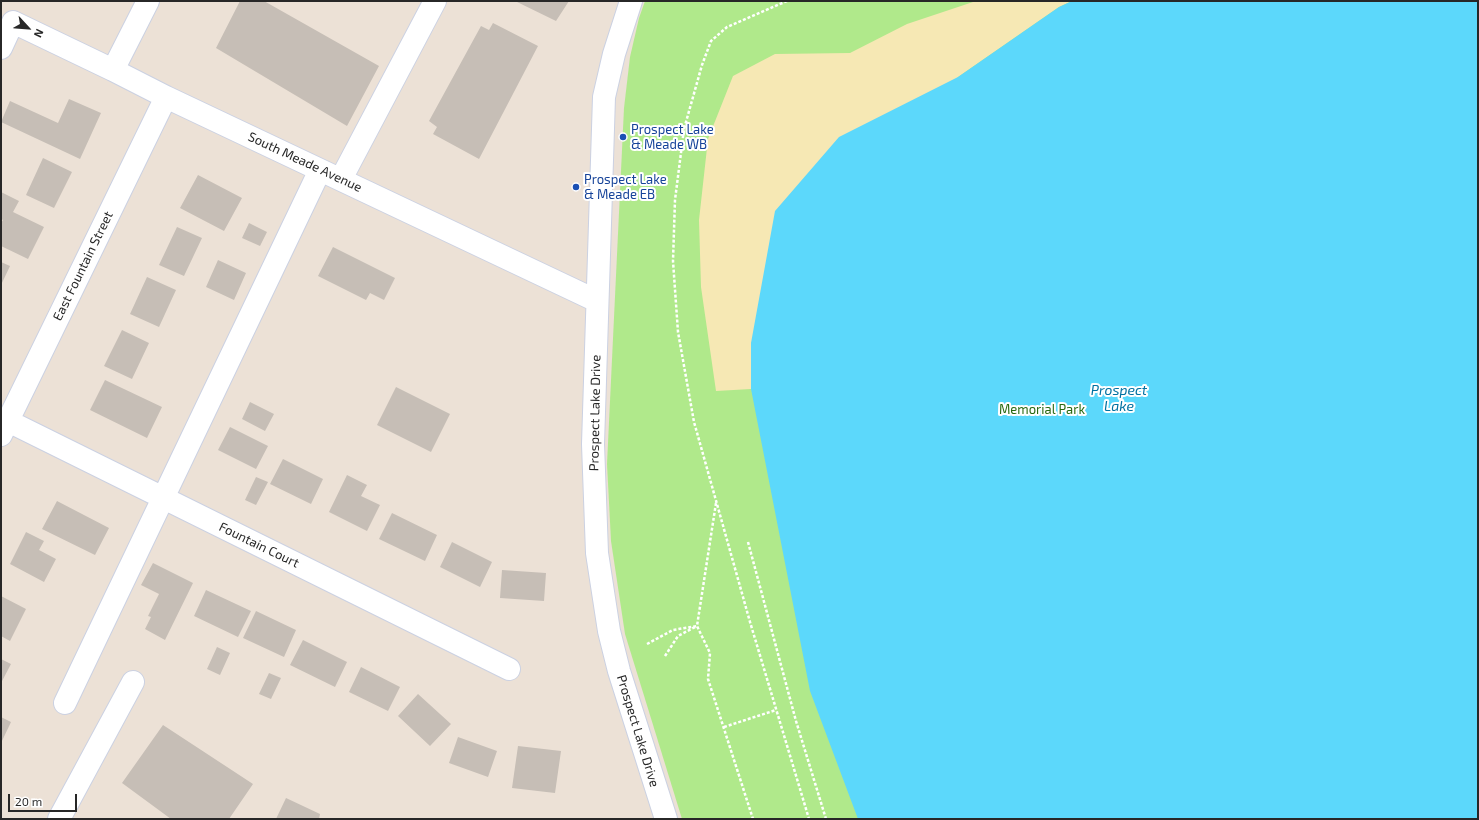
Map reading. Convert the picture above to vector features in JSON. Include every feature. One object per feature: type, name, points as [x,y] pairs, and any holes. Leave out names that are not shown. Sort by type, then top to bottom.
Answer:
[{"type":"street","points":[[113,70],[148,1]]},
{"type":"street","points":[[341,179],[435,1]]},
{"type":"street","name":"Prospect Lake Drive","points":[[631,1],[614,54],[604,97],[593,444],[596,553],[609,631],[666,819]]},
{"type":"street","name":"South Meade Avenue","points":[[1,48],[13,22],[166,97],[597,301]]},
{"type":"street","name":"East Fountain Street","points":[[4,428],[166,97]]},
{"type":"street","points":[[65,703],[320,170]]},
{"type":"street","name":"Fountain Court","points":[[4,428],[164,497],[509,669]]},
{"type":"street","points":[[59,819],[134,682]]},
{"type":"path","points":[[786,1],[727,27],[711,41],[702,65],[684,129],[675,200],[673,261],[678,332],[694,422],[750,622],[809,819]]},
{"type":"path","points":[[716,501],[697,626],[710,654],[708,679],[753,819]]},
{"type":"path","points":[[748,542],[796,720],[826,819]]},
{"type":"path","points":[[647,644],[673,630],[697,626]]},
{"type":"path","points":[[665,656],[678,636],[697,626]]},
{"type":"path","points":[[724,727],[776,710]]},
{"type":"green space","name":"Prospect Lake","points":[[645,1],[1478,1],[1478,819],[682,819],[625,634],[611,541],[607,464],[624,108],[630,57],[639,18]]},
{"type":"sand","points":[[976,1],[1072,1],[1059,7],[958,77],[751,343],[751,389],[716,391],[701,287],[699,220],[708,139],[733,76],[775,54],[850,53],[907,24]]},
{"type":"water","name":"Prospect Lake","points":[[1072,1],[1478,1],[1478,819],[858,819],[810,691],[751,389],[751,343],[775,211],[839,137],[958,77],[1059,7]]},
{"type":"building","points":[[240,1],[264,1],[379,66],[347,126],[216,48]]},
{"type":"building","points":[[515,1],[569,1],[556,21]]},
{"type":"building","points":[[493,23],[538,46],[479,159],[433,134],[437,127],[429,121],[481,26],[489,30]]},
{"type":"building","points":[[69,99],[101,113],[80,159],[1,122],[10,101],[58,123]]},
{"type":"building","points":[[43,158],[72,172],[54,208],[26,195]]},
{"type":"building","points":[[198,175],[242,198],[224,231],[180,208]]},
{"type":"building","points":[[1,192],[19,201],[13,212],[44,227],[28,259],[1,246],[1,223],[3,220],[1,219]]},
{"type":"building","points":[[249,223],[267,232],[260,246],[242,238]]},
{"type":"building","points":[[177,227],[202,238],[184,276],[159,265]]},
{"type":"building","points":[[333,247],[395,278],[384,300],[370,293],[366,300],[318,276]]},
{"type":"building","points":[[218,260],[246,273],[234,300],[206,287]]},
{"type":"building","points":[[1,262],[10,266],[1,285]]},
{"type":"building","points":[[147,277],[176,290],[159,327],[130,314]]},
{"type":"building","points":[[122,330],[149,343],[132,379],[104,366]]},
{"type":"building","points":[[105,380],[162,407],[147,438],[90,410]]},
{"type":"building","points":[[396,387],[450,414],[431,452],[377,425]]},
{"type":"building","points":[[250,402],[274,414],[265,431],[242,419]]},
{"type":"building","points":[[230,427],[268,446],[256,469],[218,450]]},
{"type":"building","points":[[283,459],[323,479],[311,504],[270,484]]},
{"type":"building","points":[[347,475],[367,485],[361,496],[380,505],[367,531],[329,512]]},
{"type":"building","points":[[256,477],[268,482],[256,505],[245,500]]},
{"type":"building","points":[[57,501],[109,528],[95,555],[42,529]]},
{"type":"building","points":[[392,513],[437,535],[425,561],[379,539]]},
{"type":"building","points":[[26,532],[44,541],[39,550],[56,559],[44,582],[10,564]]},
{"type":"building","points":[[452,542],[492,562],[480,587],[440,567]]},
{"type":"building","points":[[153,563],[193,583],[165,640],[145,629],[151,617],[148,616],[159,594],[141,585]]},
{"type":"building","points":[[502,570],[546,573],[544,601],[500,598]]},
{"type":"building","points":[[206,590],[251,611],[238,637],[194,616]]},
{"type":"building","points":[[1,596],[26,609],[10,641],[1,636]]},
{"type":"building","points":[[256,611],[296,630],[284,657],[243,638]]},
{"type":"building","points":[[303,640],[347,662],[335,687],[290,665]]},
{"type":"building","points":[[217,647],[230,653],[220,675],[207,669]]},
{"type":"building","points":[[1,659],[11,664],[1,683]]},
{"type":"building","points":[[361,667],[400,687],[388,711],[349,692]]},
{"type":"building","points":[[269,673],[281,678],[271,699],[259,694]]},
{"type":"building","points":[[418,694],[451,724],[430,746],[398,716]]},
{"type":"building","points":[[1,717],[11,722],[1,743]]},
{"type":"building","points":[[163,725],[253,784],[229,819],[171,819],[122,783]]},
{"type":"building","points":[[458,737],[497,751],[488,777],[449,763]]},
{"type":"building","points":[[518,746],[561,751],[555,793],[512,788]]},
{"type":"building","points":[[286,798],[320,814],[319,819],[276,819]]},
{"type":"place","name":"Prospect Lake & Meade WB","points":[[623,137]]},
{"type":"place","name":"Prospect Lake & Meade EB","points":[[576,187]]},
{"type":"park label","name":"Memorial Park","points":[[1042,410]]}]
